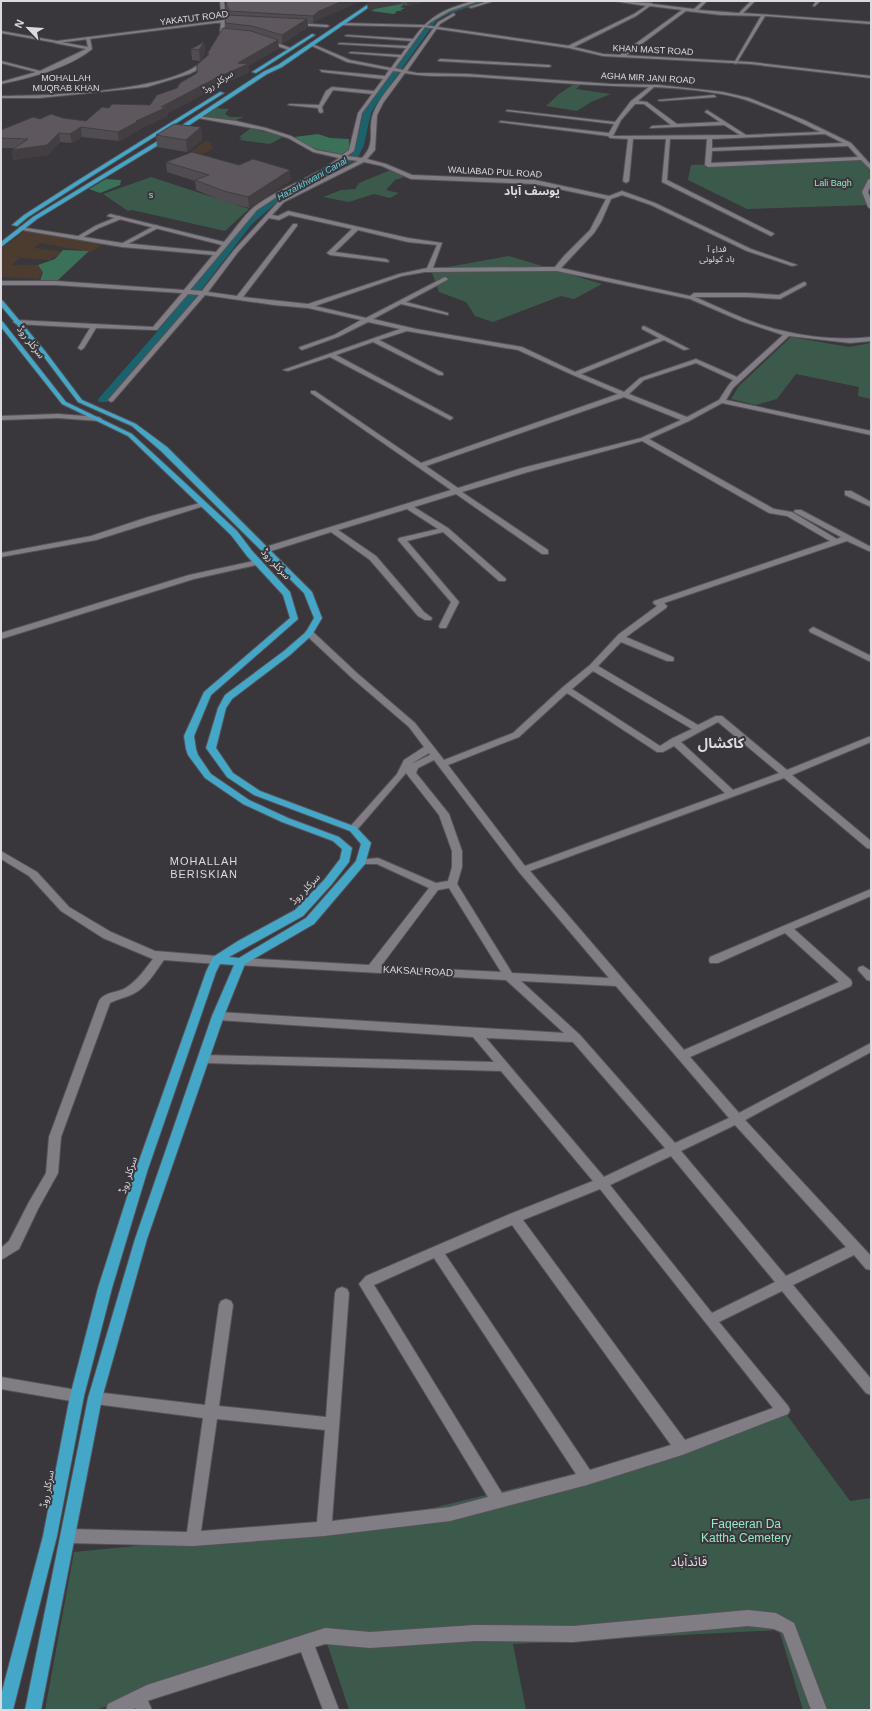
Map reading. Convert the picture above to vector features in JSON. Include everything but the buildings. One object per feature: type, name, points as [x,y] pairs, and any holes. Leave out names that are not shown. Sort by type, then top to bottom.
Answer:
[{"type":"main road","points":[[1,245],[35,218],[198,117],[265,73],[280,66],[312,44],[333,24],[376,1]]},
{"type":"main road","name":"سرکلر روڈ","points":[[249,76],[333,24]]},
{"type":"main road","points":[[305,40],[312,44]]},
{"type":"main road","name":"سرکلر روڈ","points":[[9,230],[26,216],[66,190],[227,89]]},
{"type":"main road","points":[[186,116],[198,117]]},
{"type":"main road","points":[[1,302],[80,401],[134,425],[164,449],[308,592],[318,618],[309,633],[287,653],[228,697],[222,708],[211,748],[230,775],[257,793],[352,829],[366,843],[361,862],[310,921],[241,962],[218,1016],[141,1239],[95,1398],[33,1710]]},
{"type":"main road","name":"سرکلر روڈ","points":[[1,323],[64,403],[130,435],[234,533],[287,594],[294,619],[252,657],[207,694],[190,736],[194,755],[208,776],[246,802],[285,820],[336,839],[347,848],[345,860],[328,882],[298,913],[242,944],[217,960],[205,986],[142,1172],[105,1288],[77,1396],[50,1536],[5,1710]]},
{"type":"main road","points":[[70,406],[80,401]]},
{"type":"main road","points":[[99,419],[108,413]]},
{"type":"main road","points":[[148,453],[164,449]]},
{"type":"main road","points":[[207,694],[228,697]]},
{"type":"main road","points":[[345,860],[361,862]]},
{"type":"main road","name":"KAKSAL ROAD","points":[[217,960],[241,962]]},
{"type":"main road","points":[[77,1396],[95,1398]]},
{"type":"street","points":[[212,49],[224,34],[226,21],[222,11],[222,1]]},
{"type":"street","points":[[16,322],[155,329],[255,209],[273,197],[330,167],[352,151],[360,113],[424,26],[440,13],[477,1]]},
{"type":"street","points":[[111,400],[204,293],[236,250],[282,201],[363,160],[372,150],[375,115],[381,103],[436,28],[447,17],[464,9],[492,1]]},
{"type":"street","points":[[616,1],[721,14],[764,15],[871,23]]},
{"type":"street","points":[[570,47],[641,12],[655,1]]},
{"type":"street","points":[[695,11],[706,1]]},
{"type":"street","points":[[740,14],[753,1]]},
{"type":"street","points":[[814,5],[818,1]]},
{"type":"street","points":[[622,56],[685,10]]},
{"type":"street","points":[[736,62],[764,15]]},
{"type":"street","name":"YAKATUT ROAD","points":[[57,42],[226,21],[243,21]]},
{"type":"street","points":[[286,23],[424,26]]},
{"type":"street","name":"KHAN MAST ROAD","points":[[424,26],[570,47],[590,54],[736,62],[871,77]]},
{"type":"street","points":[[1,32],[90,49]]},
{"type":"street","points":[[347,36],[414,40]]},
{"type":"street","points":[[88,38],[90,49]]},
{"type":"street","points":[[263,40],[291,49]]},
{"type":"street","points":[[312,44],[349,61],[392,70]]},
{"type":"street","points":[[340,44],[408,47]]},
{"type":"street","points":[[1,83],[24,78],[40,72],[90,49]]},
{"type":"street","points":[[351,53],[402,56]]},
{"type":"street","points":[[1,97],[39,97],[147,86],[187,74],[201,66],[207,58]]},
{"type":"street","points":[[440,60],[549,66]]},
{"type":"street","points":[[1,62],[40,72]]},
{"type":"street","points":[[521,69],[524,65]]},
{"type":"street","name":"AGHA MIR JANI ROAD","points":[[392,70],[433,75],[468,74],[516,76],[612,85],[653,86],[692,89],[730,95],[746,99],[802,121],[849,144],[871,168]]},
{"type":"street","points":[[322,71],[386,78]]},
{"type":"street","points":[[610,135],[625,109],[653,86]]},
{"type":"street","points":[[290,105],[320,110],[329,93],[328,92],[332,88],[375,93]]},
{"type":"street","points":[[660,100],[730,95]]},
{"type":"street","points":[[633,102],[645,103],[676,126]]},
{"type":"street","points":[[508,111],[616,123]]},
{"type":"street","points":[[707,111],[746,137]]},
{"type":"street","points":[[198,117],[256,128],[285,136],[306,147],[345,157]]},
{"type":"street","points":[[501,122],[610,135],[610,137],[668,139],[827,133]]},
{"type":"street","points":[[652,127],[725,123]]},
{"type":"street","points":[[626,181],[631,137]]},
{"type":"street","points":[[710,138],[708,165],[863,158]]},
{"type":"street","points":[[668,139],[664,181],[771,234]]},
{"type":"street","points":[[710,150],[849,144]]},
{"type":"street","name":"WALIABAD PUL ROAD","points":[[345,157],[380,164],[393,169],[398,173],[411,177],[535,182],[609,198]]},
{"type":"street","points":[[871,180],[865,192],[871,207]]},
{"type":"street","points":[[557,269],[563,259],[596,226],[603,206],[609,198],[622,193],[653,204],[749,250],[794,265]]},
{"type":"street","points":[[268,216],[280,218],[288,214],[408,240],[440,244],[429,270]]},
{"type":"street","points":[[110,216],[225,244]]},
{"type":"street","points":[[78,238],[97,226],[107,224],[119,218]]},
{"type":"street","points":[[239,298],[295,225]]},
{"type":"street","points":[[122,245],[156,227]]},
{"type":"street","points":[[22,228],[122,245],[217,254]]},
{"type":"street","points":[[357,228],[330,253],[386,261]]},
{"type":"street","points":[[308,306],[401,275],[429,270],[557,269],[692,298],[742,320],[786,334],[850,341],[871,339]]},
{"type":"street","points":[[302,348],[336,336],[445,279]]},
{"type":"street","points":[[1,283],[55,283],[204,293],[308,306],[406,329],[520,348],[575,374],[687,420]]},
{"type":"street","points":[[692,298],[694,295],[747,295],[780,297],[804,284]]},
{"type":"street","points":[[400,302],[446,314]]},
{"type":"street","points":[[81,348],[94,326]]},
{"type":"street","points":[[644,328],[686,349]]},
{"type":"street","points":[[286,370],[406,329]]},
{"type":"street","points":[[265,550],[525,470],[643,438],[687,420],[721,401],[725,397],[730,387],[782,341],[786,334]]},
{"type":"street","points":[[575,374],[664,338]]},
{"type":"street","points":[[373,340],[442,374]]},
{"type":"street","points":[[863,340],[871,344]]},
{"type":"street","points":[[331,355],[450,418]]},
{"type":"street","points":[[420,466],[625,394],[642,379],[696,361],[738,380]]},
{"type":"street","points":[[313,392],[545,552]]},
{"type":"street","points":[[721,401],[871,433]]},
{"type":"street","points":[[1,418],[58,416],[99,419]]},
{"type":"street","points":[[643,438],[772,511],[788,514],[836,542]]},
{"type":"street","points":[[848,493],[871,505]]},
{"type":"street","points":[[1,555],[93,538],[203,504]]},
{"type":"street","points":[[408,506],[444,530],[502,579]]},
{"type":"street","points":[[788,514],[798,512],[871,550]]},
{"type":"street","points":[[332,529],[373,558],[421,614],[428,618]]},
{"type":"street","points":[[443,626],[455,602],[402,540],[444,530]]},
{"type":"street","points":[[352,829],[401,775],[407,762],[516,735],[566,688],[593,667],[620,638],[663,606],[657,603],[847,538]]},
{"type":"street","points":[[1,636],[192,577],[258,562]]},
{"type":"street","points":[[813,630],[871,659]]},
{"type":"street","points":[[309,633],[355,676],[412,725],[523,870],[618,982],[737,1119],[871,1265]]},
{"type":"street","points":[[620,638],[670,659]]},
{"type":"street","points":[[593,667],[698,729]]},
{"type":"street","points":[[566,688],[660,750],[674,741],[719,718],[871,846]]},
{"type":"street","points":[[674,741],[731,793]]},
{"type":"street","points":[[523,870],[786,774],[869,741]]},
{"type":"street","points":[[436,756],[414,766],[410,773],[444,814],[457,850],[457,867],[452,884],[509,976],[576,1038],[673,1149],[783,1285],[871,1389]]},
{"type":"street","points":[[1,854],[33,874],[65,909],[107,935],[153,955],[217,960]]},
{"type":"street","points":[[361,862],[378,862],[435,887],[452,884]]},
{"type":"street","points":[[372,969],[435,887]]},
{"type":"street","points":[[714,960],[871,892]]},
{"type":"street","points":[[682,1056],[847,983],[786,928]]},
{"type":"street","points":[[1,1255],[14,1245],[33,1206],[52,1173],[55,1137],[105,1002],[114,995],[130,990],[143,980],[161,956]]},
{"type":"street","name":"KAKSAL ROAD","points":[[241,962],[618,982]]},
{"type":"street","points":[[218,1016],[576,1038]]},
{"type":"street","points":[[68,1536],[193,1539],[324,1529],[450,1514],[586,1478],[682,1448],[783,1410],[602,1183],[476,1033]]},
{"type":"street","points":[[499,1501],[366,1284],[371,1280],[514,1218],[602,1183],[737,1119],[871,1047]]},
{"type":"street","points":[[204,1059],[504,1067]]},
{"type":"street","points":[[514,1218],[682,1448]]},
{"type":"street","points":[[710,1320],[856,1248]]},
{"type":"street","points":[[437,1252],[586,1478]]},
{"type":"street","points":[[324,1529],[342,1293]]},
{"type":"street","points":[[193,1539],[226,1305]]},
{"type":"street","points":[[1,1383],[77,1396]]},
{"type":"street","points":[[95,1398],[210,1412],[332,1424]]},
{"type":"street","points":[[114,1710],[141,1704],[154,1691],[325,1636],[370,1640],[475,1633],[573,1634],[748,1618],[776,1621],[789,1628],[819,1710]]},
{"type":"street","points":[[305,1642],[331,1710]]},
{"type":"shaded area","points":[[205,141],[211,142],[211,146],[214,148],[203,154],[191,152]]},
{"type":"shaded area","points":[[26,230],[105,243],[91,252],[40,243],[34,248],[64,252],[49,260],[20,258],[12,265],[38,265],[45,269],[38,279],[1,277],[1,249]]},
{"type":"green space","points":[[390,1],[404,5],[400,7],[405,8],[400,10],[403,11],[395,11],[397,12],[394,14],[371,11]]},
{"type":"green space","points":[[577,82],[583,83],[576,89],[611,94],[591,102],[577,111],[546,106],[559,94]]},
{"type":"green space","points":[[215,108],[229,109],[225,114],[230,117],[244,117],[233,121],[202,116]]},
{"type":"green space","points":[[251,128],[283,137],[270,144],[239,140],[242,138],[239,137]]},
{"type":"green space","points":[[318,134],[330,138],[349,139],[349,149],[342,155],[308,147],[294,137]]},
{"type":"green space","name":"Lali Bagh","points":[[863,158],[870,175],[865,192],[870,205],[747,209],[688,180],[691,165]]},
{"type":"green space","points":[[393,169],[407,176],[395,180],[386,190],[399,193],[390,198],[374,194],[349,202],[323,197],[341,190],[355,189],[359,183]]},
{"type":"green space","name":"s","points":[[151,177],[249,209],[225,231],[132,210],[128,211],[103,194]]},
{"type":"green space","name":"s","points":[[106,179],[121,180],[120,185],[100,193],[89,189]]},
{"type":"green space","points":[[63,250],[89,251],[57,281],[40,281],[43,272],[38,265],[55,259]]},
{"type":"green space","points":[[509,256],[602,284],[574,299],[561,296],[493,322],[475,316],[466,302],[439,292],[431,270]]},
{"type":"green space","points":[[791,337],[849,347],[871,343],[871,399],[858,396],[859,387],[796,374],[777,399],[756,405],[731,399],[739,386]]},
{"type":"green space","name":"Faqeeran Da Kattha Cemetery","points":[[781,1407],[850,1501],[871,1498],[871,1710],[803,1710],[779,1630],[513,1644],[526,1710],[349,1710],[325,1637],[95,1710],[45,1710],[74,1552],[370,1523],[682,1448]]},
{"type":"waterway","name":"Hazarkhwani Canal","points":[[103,400],[167,327],[249,222],[273,201],[340,166],[355,155],[360,145],[367,113],[371,106],[434,20],[444,14],[482,1]]},
{"type":"district","name":"MOHALLAH MUQRAB KHAN","points":[[66,84]]},
{"type":"district","name":"یوسف آباد","points":[[532,191]]},
{"type":"district","name":"فداء آ باد کولونی","points":[[717,254]]},
{"type":"district","name":"کاکشال","points":[[721,743]]},
{"type":"district","name":"MOHALLAH BERISKIAN","points":[[204,867]]},
{"type":"district","name":"قائدآباد","points":[[689,1561]]}]
